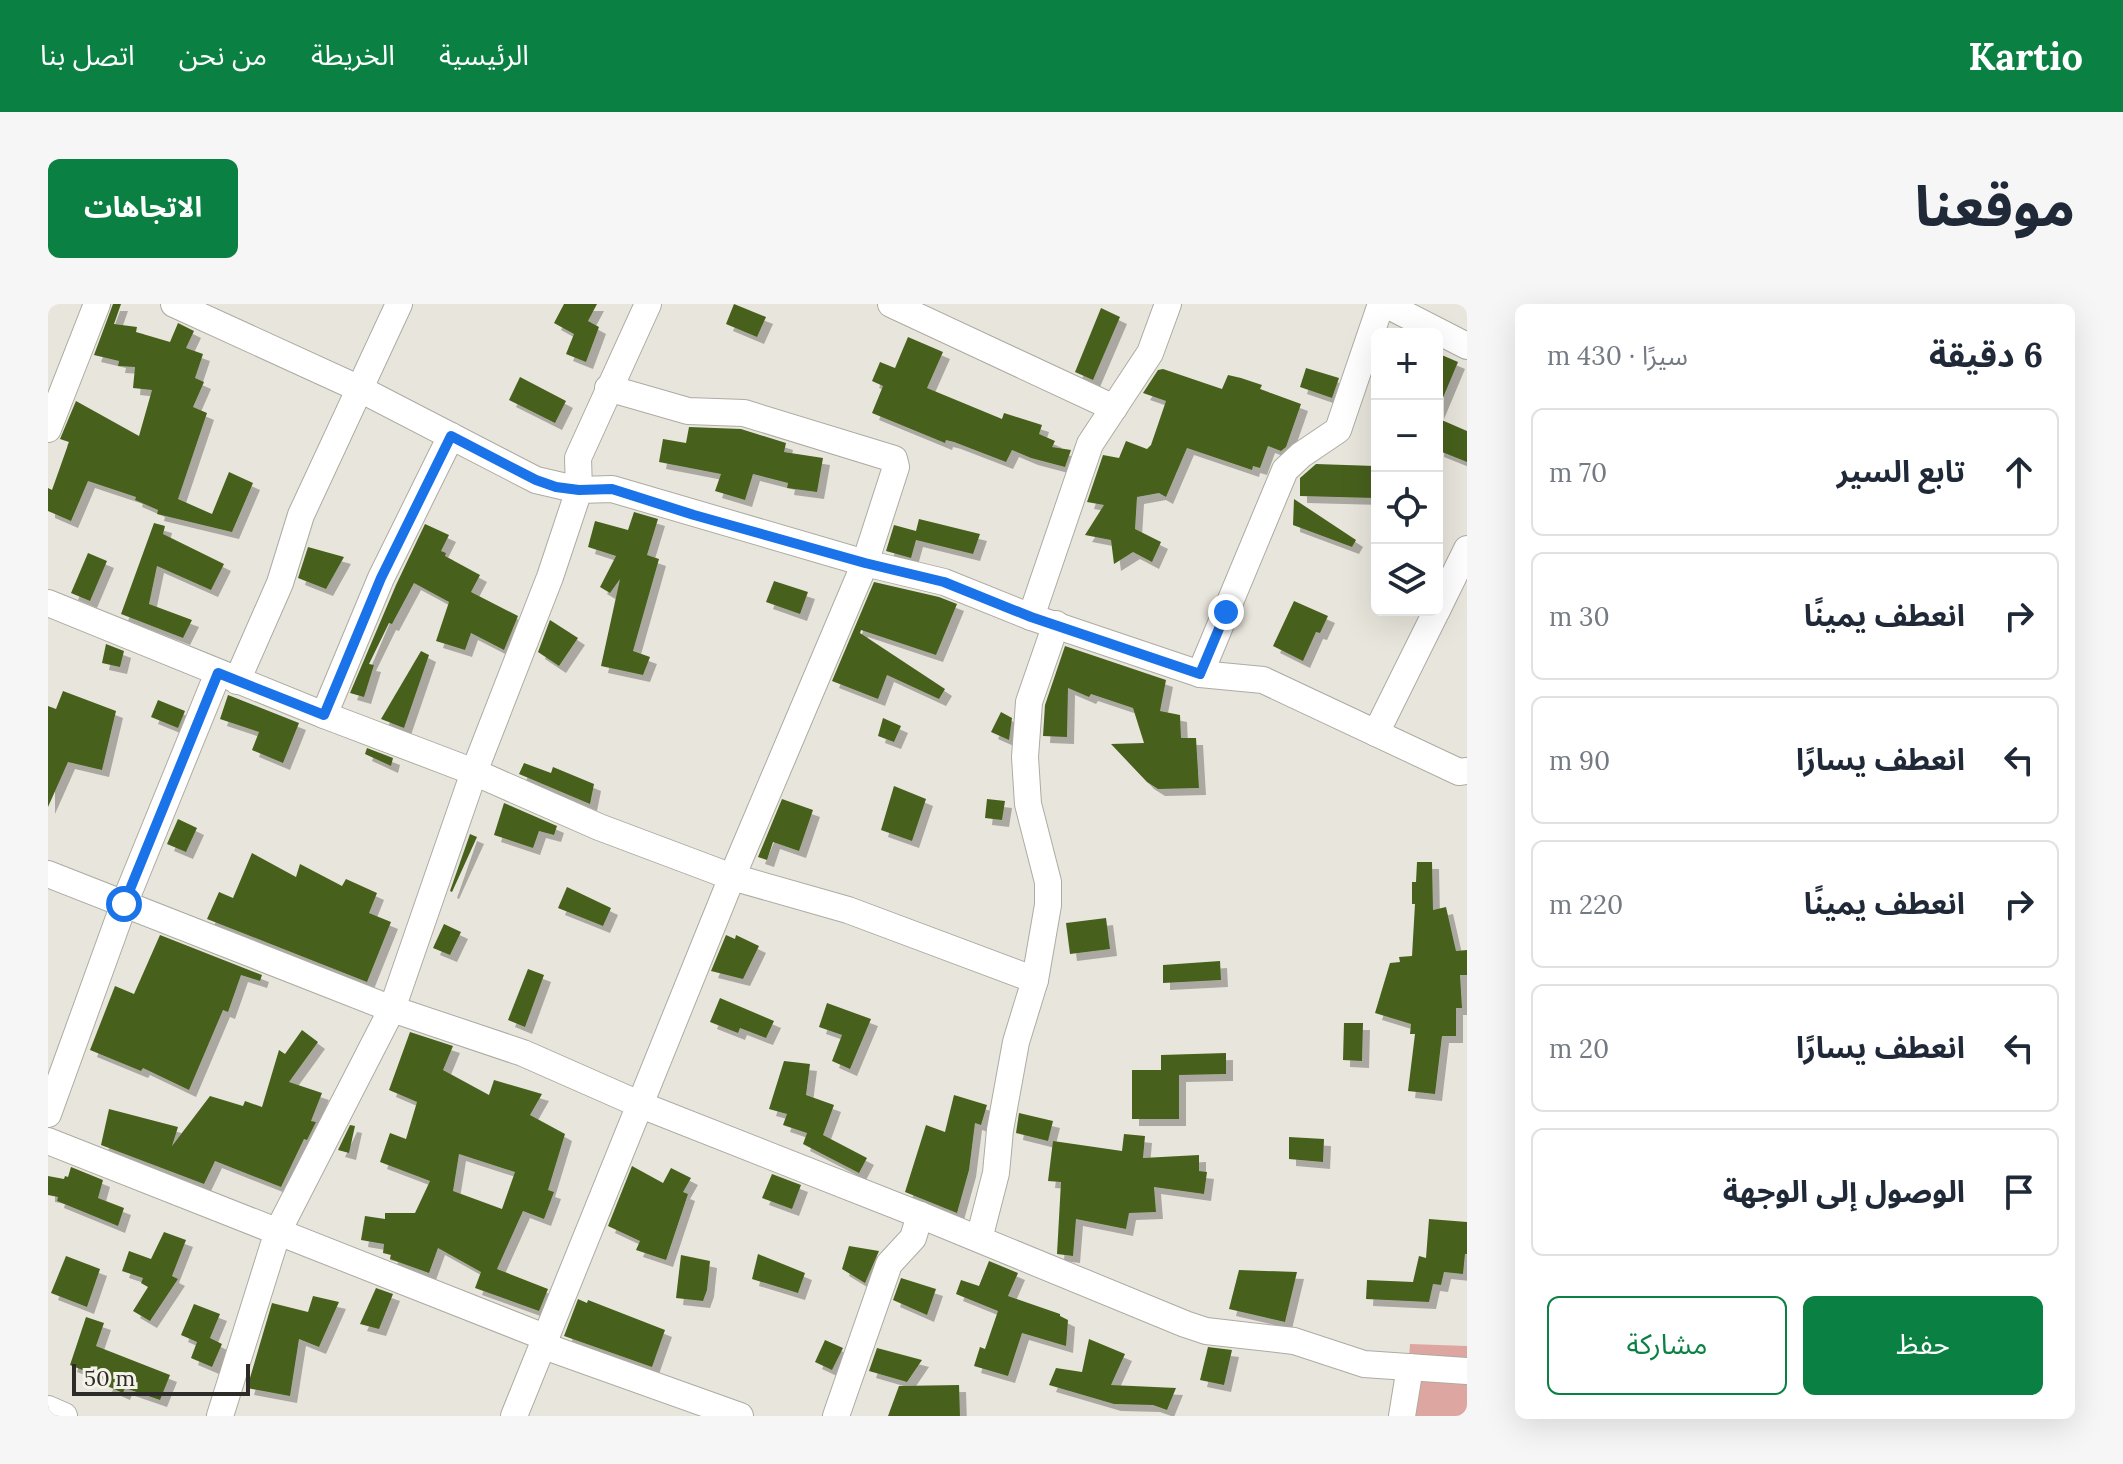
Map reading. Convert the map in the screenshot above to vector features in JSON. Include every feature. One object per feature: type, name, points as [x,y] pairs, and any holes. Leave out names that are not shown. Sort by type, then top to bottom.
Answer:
[{"type":"street","points":[[48,429],[97,304]]},
{"type":"street","points":[[174,304],[360,389],[536,480],[579,490],[612,489],[865,563],[944,582],[1200,674],[1263,680],[1459,772],[1467,771]]},
{"type":"street","points":[[48,1114],[124,904],[228,677],[280,583],[301,515],[399,304]]},
{"type":"street","points":[[220,1416],[278,1231],[392,1009],[474,772],[550,577],[579,490],[578,458],[648,304]]},
{"type":"street","points":[[891,304],[1114,408]]},
{"type":"street","points":[[979,1239],[996,1173],[1000,1130],[1016,1042],[1035,980],[1048,905],[1048,882],[1028,804],[1025,757],[1029,702],[1043,620],[1090,444],[1150,353],[1168,304]]},
{"type":"street","points":[[1200,674],[1285,470],[1338,430],[1383,304],[1467,346]]},
{"type":"street","points":[[514,1416],[732,877],[865,563],[896,467],[894,459],[744,413],[688,411],[608,388]]},
{"type":"street","points":[[324,715],[381,578],[451,436]]},
{"type":"street","points":[[1443,598],[1467,549]]},
{"type":"street","points":[[48,603],[228,677],[474,772],[599,827],[732,877],[848,910],[1035,980]]},
{"type":"street","points":[[1376,733],[1434,616]]},
{"type":"street","points":[[48,874],[392,1009],[523,1053],[641,1105],[1206,1331],[1294,1341],[1364,1364],[1467,1371]]},
{"type":"street","points":[[48,1141],[278,1231],[545,1342],[740,1416]]},
{"type":"street","points":[[836,1416],[889,1264],[913,1238],[920,1215]]},
{"type":"street","points":[[1402,1416],[1410,1367]]},
{"type":"street","points":[[48,1409],[64,1416]]},
{"type":"shaded area","points":[[1410,1344],[1467,1346],[1467,1416],[1405,1416]]},
{"type":"building","points":[[113,304],[121,304],[114,324],[137,327],[136,332],[170,342],[178,323],[194,331],[186,348],[203,354],[195,378],[204,382],[193,407],[207,413],[178,499],[212,514],[229,472],[253,483],[232,532],[157,514],[158,510],[135,500],[136,497],[88,481],[71,521],[48,511],[48,488],[52,490],[69,442],[60,439],[76,401],[139,436],[152,390],[133,388],[135,367],[118,366],[119,361],[94,355]]},
{"type":"building","points":[[564,304],[597,304],[588,321],[599,327],[586,362],[566,354],[574,334],[554,323]]},
{"type":"building","points":[[734,304],[766,317],[757,337],[726,324]]},
{"type":"building","points":[[1101,308],[1120,317],[1093,380],[1075,372]]},
{"type":"building","points":[[908,337],[943,352],[927,388],[1002,419],[1004,413],[1042,425],[1039,434],[1055,441],[1052,447],[1071,450],[1065,467],[1012,450],[1006,462],[954,442],[946,440],[945,443],[872,413],[883,386],[872,381],[880,362],[895,368]]},
{"type":"building","points":[[1443,356],[1458,362],[1443,398]]},
{"type":"building","points":[[1306,368],[1339,378],[1332,398],[1300,387]]},
{"type":"building","points":[[1158,370],[1222,389],[1228,375],[1241,378],[1262,385],[1260,389],[1301,404],[1286,447],[1281,451],[1268,446],[1260,468],[1253,466],[1252,470],[1187,448],[1166,497],[1159,493],[1137,497],[1135,529],[1161,542],[1152,562],[1133,552],[1114,564],[1111,540],[1085,535],[1104,505],[1087,502],[1103,455],[1119,458],[1126,441],[1147,449],[1151,445],[1166,401],[1143,393]]},
{"type":"building","points":[[520,377],[566,401],[555,423],[509,400]]},
{"type":"building","points":[[1443,421],[1467,431],[1467,462],[1443,452]]},
{"type":"building","points":[[689,427],[741,429],[786,443],[784,452],[823,458],[817,492],[787,488],[788,483],[753,474],[745,500],[715,491],[721,474],[659,462],[663,439],[686,443]]},
{"type":"building","points":[[1316,464],[1371,466],[1371,498],[1300,496],[1300,478]]},
{"type":"building","points":[[1294,499],[1356,540],[1352,547],[1293,525]]},
{"type":"building","points":[[634,512],[658,519],[647,555],[659,559],[633,651],[650,657],[643,675],[601,666],[620,579],[610,593],[600,587],[616,556],[588,547],[595,521],[628,530]]},
{"type":"building","points":[[919,519],[980,534],[973,554],[916,540],[911,558],[886,551],[894,525],[916,531]]},
{"type":"building","points":[[154,523],[165,526],[163,534],[224,564],[211,590],[157,566],[149,604],[192,620],[183,638],[121,614]]},
{"type":"building","points":[[425,524],[449,535],[441,551],[446,553],[445,556],[480,575],[471,592],[518,616],[504,650],[471,633],[465,650],[436,641],[449,602],[414,583],[392,624],[389,623],[369,664],[374,665],[364,697],[350,693],[396,585]]},
{"type":"building","points":[[308,547],[344,557],[326,589],[298,578]]},
{"type":"building","points":[[88,553],[107,561],[90,601],[71,593]]},
{"type":"building","points":[[774,581],[808,592],[800,614],[766,602]]},
{"type":"building","points":[[874,582],[957,604],[936,655],[861,630],[860,633],[945,689],[939,699],[887,675],[878,699],[832,681]]},
{"type":"building","points":[[1294,601],[1328,616],[1320,633],[1316,632],[1303,661],[1273,646]]},
{"type":"building","points":[[550,620],[578,638],[559,666],[538,652]]},
{"type":"building","points":[[106,644],[124,651],[120,667],[102,663]]},
{"type":"building","points":[[1065,646],[1166,680],[1160,711],[1180,715],[1181,738],[1196,738],[1199,788],[1158,789],[1147,782],[1111,744],[1144,743],[1133,708],[1091,694],[1089,697],[1068,688],[1067,737],[1043,736],[1045,705]]},
{"type":"building","points":[[421,651],[429,655],[404,728],[381,719]]},
{"type":"building","points":[[63,691],[116,711],[102,770],[68,762],[48,807],[48,706],[56,709]]},
{"type":"building","points":[[228,695],[299,723],[283,763],[252,750],[259,732],[220,719]]},
{"type":"building","points":[[158,700],[185,711],[178,728],[151,717]]},
{"type":"building","points":[[1001,712],[1012,718],[1009,740],[991,732]]},
{"type":"building","points":[[883,718],[901,726],[894,742],[878,736]]},
{"type":"building","points":[[367,748],[393,758],[391,766],[365,754]]},
{"type":"building","points":[[524,763],[551,773],[553,767],[594,784],[590,804],[519,774]]},
{"type":"building","points":[[894,786],[926,799],[912,841],[881,830]]},
{"type":"building","points":[[782,799],[813,810],[799,851],[773,842],[767,860],[758,857]]},
{"type":"building","points":[[987,799],[1005,801],[1002,820],[985,818]]},
{"type":"building","points":[[504,803],[557,826],[554,835],[539,831],[533,848],[494,835]]},
{"type":"building","points":[[178,819],[197,828],[186,852],[167,844]]},
{"type":"building","points":[[470,834],[477,837],[452,892],[450,891]]},
{"type":"building","points":[[252,853],[296,877],[300,864],[342,886],[346,879],[377,893],[369,913],[391,922],[367,982],[207,919],[219,892],[233,898]]},
{"type":"building","points":[[1417,862],[1432,862],[1433,910],[1446,907],[1456,951],[1467,950],[1467,975],[1460,975],[1462,1008],[1456,1008],[1456,1036],[1442,1036],[1435,1094],[1408,1091],[1415,1034],[1410,1034],[1411,1024],[1375,1013],[1390,963],[1400,962],[1399,957],[1412,956],[1415,904],[1412,904],[1412,882],[1416,882]]},
{"type":"building","points":[[567,887],[611,908],[603,926],[558,908]]},
{"type":"building","points":[[1106,918],[1110,949],[1070,954],[1066,923]]},
{"type":"building","points":[[444,924],[461,932],[450,955],[433,948]]},
{"type":"building","points":[[160,935],[262,975],[260,981],[241,975],[228,1012],[223,1010],[189,1090],[143,1068],[141,1071],[90,1050],[115,986],[134,994]]},
{"type":"building","points":[[726,935],[735,939],[736,935],[759,946],[743,979],[711,971]]},
{"type":"building","points":[[1220,961],[1221,980],[1163,983],[1163,965]]},
{"type":"building","points":[[528,969],[544,975],[525,1027],[508,1020]]},
{"type":"building","points":[[720,998],[774,1021],[766,1038],[740,1028],[738,1033],[710,1022]]},
{"type":"building","points":[[827,1003],[871,1019],[850,1069],[832,1061],[842,1035],[819,1027]]},
{"type":"building","points":[[1344,1023],[1363,1023],[1362,1061],[1343,1060]]},
{"type":"building","points":[[302,1030],[318,1042],[289,1082],[322,1093],[311,1121],[316,1122],[307,1140],[304,1139],[281,1187],[215,1161],[204,1184],[101,1145],[109,1109],[178,1127],[172,1146],[210,1096],[243,1106],[245,1101],[262,1107],[279,1050],[285,1054]]},
{"type":"building","points":[[410,1032],[453,1046],[443,1070],[489,1095],[494,1080],[542,1094],[530,1115],[565,1134],[548,1190],[554,1192],[544,1219],[523,1211],[497,1269],[548,1289],[539,1311],[475,1288],[481,1272],[438,1248],[429,1273],[390,1259],[391,1255],[383,1253],[384,1244],[361,1240],[365,1216],[385,1219],[385,1213],[415,1213],[430,1181],[380,1162],[390,1133],[406,1139],[417,1102],[389,1090]],"holes":[[[459,1154],[515,1172],[502,1209],[453,1191]]]},
{"type":"building","points":[[1226,1053],[1226,1074],[1179,1075],[1179,1119],[1132,1119],[1132,1070],[1161,1070],[1161,1055]]},
{"type":"building","points":[[784,1061],[810,1064],[806,1095],[834,1105],[823,1135],[867,1158],[859,1173],[803,1144],[807,1133],[783,1125],[787,1114],[769,1109]]},
{"type":"building","points":[[954,1095],[987,1105],[981,1125],[975,1123],[969,1170],[957,1213],[905,1192],[926,1125],[945,1132]]},
{"type":"building","points":[[1019,1113],[1053,1121],[1048,1141],[1016,1133]]},
{"type":"building","points":[[350,1125],[355,1126],[349,1153],[338,1150]]},
{"type":"building","points":[[1124,1134],[1145,1136],[1143,1158],[1199,1155],[1199,1171],[1207,1172],[1204,1194],[1154,1187],[1156,1212],[1129,1213],[1126,1229],[1076,1219],[1073,1256],[1057,1254],[1061,1182],[1048,1181],[1053,1141],[1122,1151]]},
{"type":"building","points":[[1289,1137],[1324,1139],[1323,1162],[1289,1159]]},
{"type":"building","points":[[632,1166],[663,1183],[671,1168],[691,1178],[683,1192],[688,1194],[666,1260],[636,1250],[640,1241],[608,1226]]},
{"type":"building","points":[[71,1167],[103,1180],[98,1198],[124,1208],[118,1226],[48,1195],[48,1176],[64,1179],[68,1177]]},
{"type":"building","points":[[772,1174],[801,1185],[792,1209],[762,1198]]},
{"type":"building","points":[[1429,1219],[1467,1222],[1467,1254],[1463,1274],[1444,1272],[1441,1285],[1433,1284],[1429,1302],[1366,1299],[1367,1280],[1413,1282],[1419,1256],[1426,1258]]},
{"type":"building","points":[[164,1232],[186,1240],[172,1276],[178,1279],[150,1321],[133,1311],[148,1287],[141,1283],[143,1278],[122,1271],[129,1251],[151,1259]]},
{"type":"building","points":[[849,1246],[879,1251],[865,1283],[842,1269]]},
{"type":"building","points":[[758,1254],[805,1273],[798,1293],[752,1279]]},
{"type":"building","points":[[681,1255],[710,1261],[703,1301],[676,1298]]},
{"type":"building","points":[[66,1256],[100,1269],[87,1307],[51,1293]]},
{"type":"building","points":[[989,1261],[1018,1273],[1008,1296],[1060,1314],[1068,1320],[1066,1346],[1022,1333],[1008,1376],[974,1366],[980,1347],[985,1349],[998,1311],[956,1294],[961,1280],[979,1286]]},
{"type":"building","points":[[1239,1270],[1297,1272],[1285,1322],[1229,1309]]},
{"type":"building","points":[[901,1278],[936,1289],[927,1315],[893,1300]]},
{"type":"building","points":[[376,1288],[393,1294],[379,1329],[360,1324]]},
{"type":"building","points":[[313,1296],[339,1302],[319,1347],[299,1339],[290,1396],[247,1388],[272,1303],[308,1312]]},
{"type":"building","points":[[578,1299],[587,1303],[588,1300],[665,1330],[652,1367],[564,1336]]},
{"type":"building","points":[[194,1304],[220,1314],[210,1338],[222,1344],[212,1367],[191,1358],[197,1342],[181,1335]]},
{"type":"building","points":[[86,1317],[104,1323],[96,1346],[170,1375],[160,1400],[125,1388],[123,1393],[105,1385],[107,1380],[70,1365]]},
{"type":"building","points":[[1089,1339],[1125,1354],[1111,1385],[1176,1388],[1167,1410],[1153,1405],[1114,1404],[1049,1385],[1056,1368],[1082,1372]]},
{"type":"building","points":[[825,1340],[843,1348],[832,1370],[815,1362]]},
{"type":"building","points":[[1208,1347],[1232,1350],[1224,1385],[1200,1380]]},
{"type":"building","points":[[877,1348],[922,1360],[907,1382],[869,1371]]},
{"type":"building","points":[[959,1385],[960,1416],[888,1416],[899,1386]]},
{"type":"route","points":[[124,904],[218,673],[324,715],[381,578],[451,436],[536,480],[556,487],[612,489],[865,563],[944,582],[1031,617],[1200,674],[1226,612]]}]
